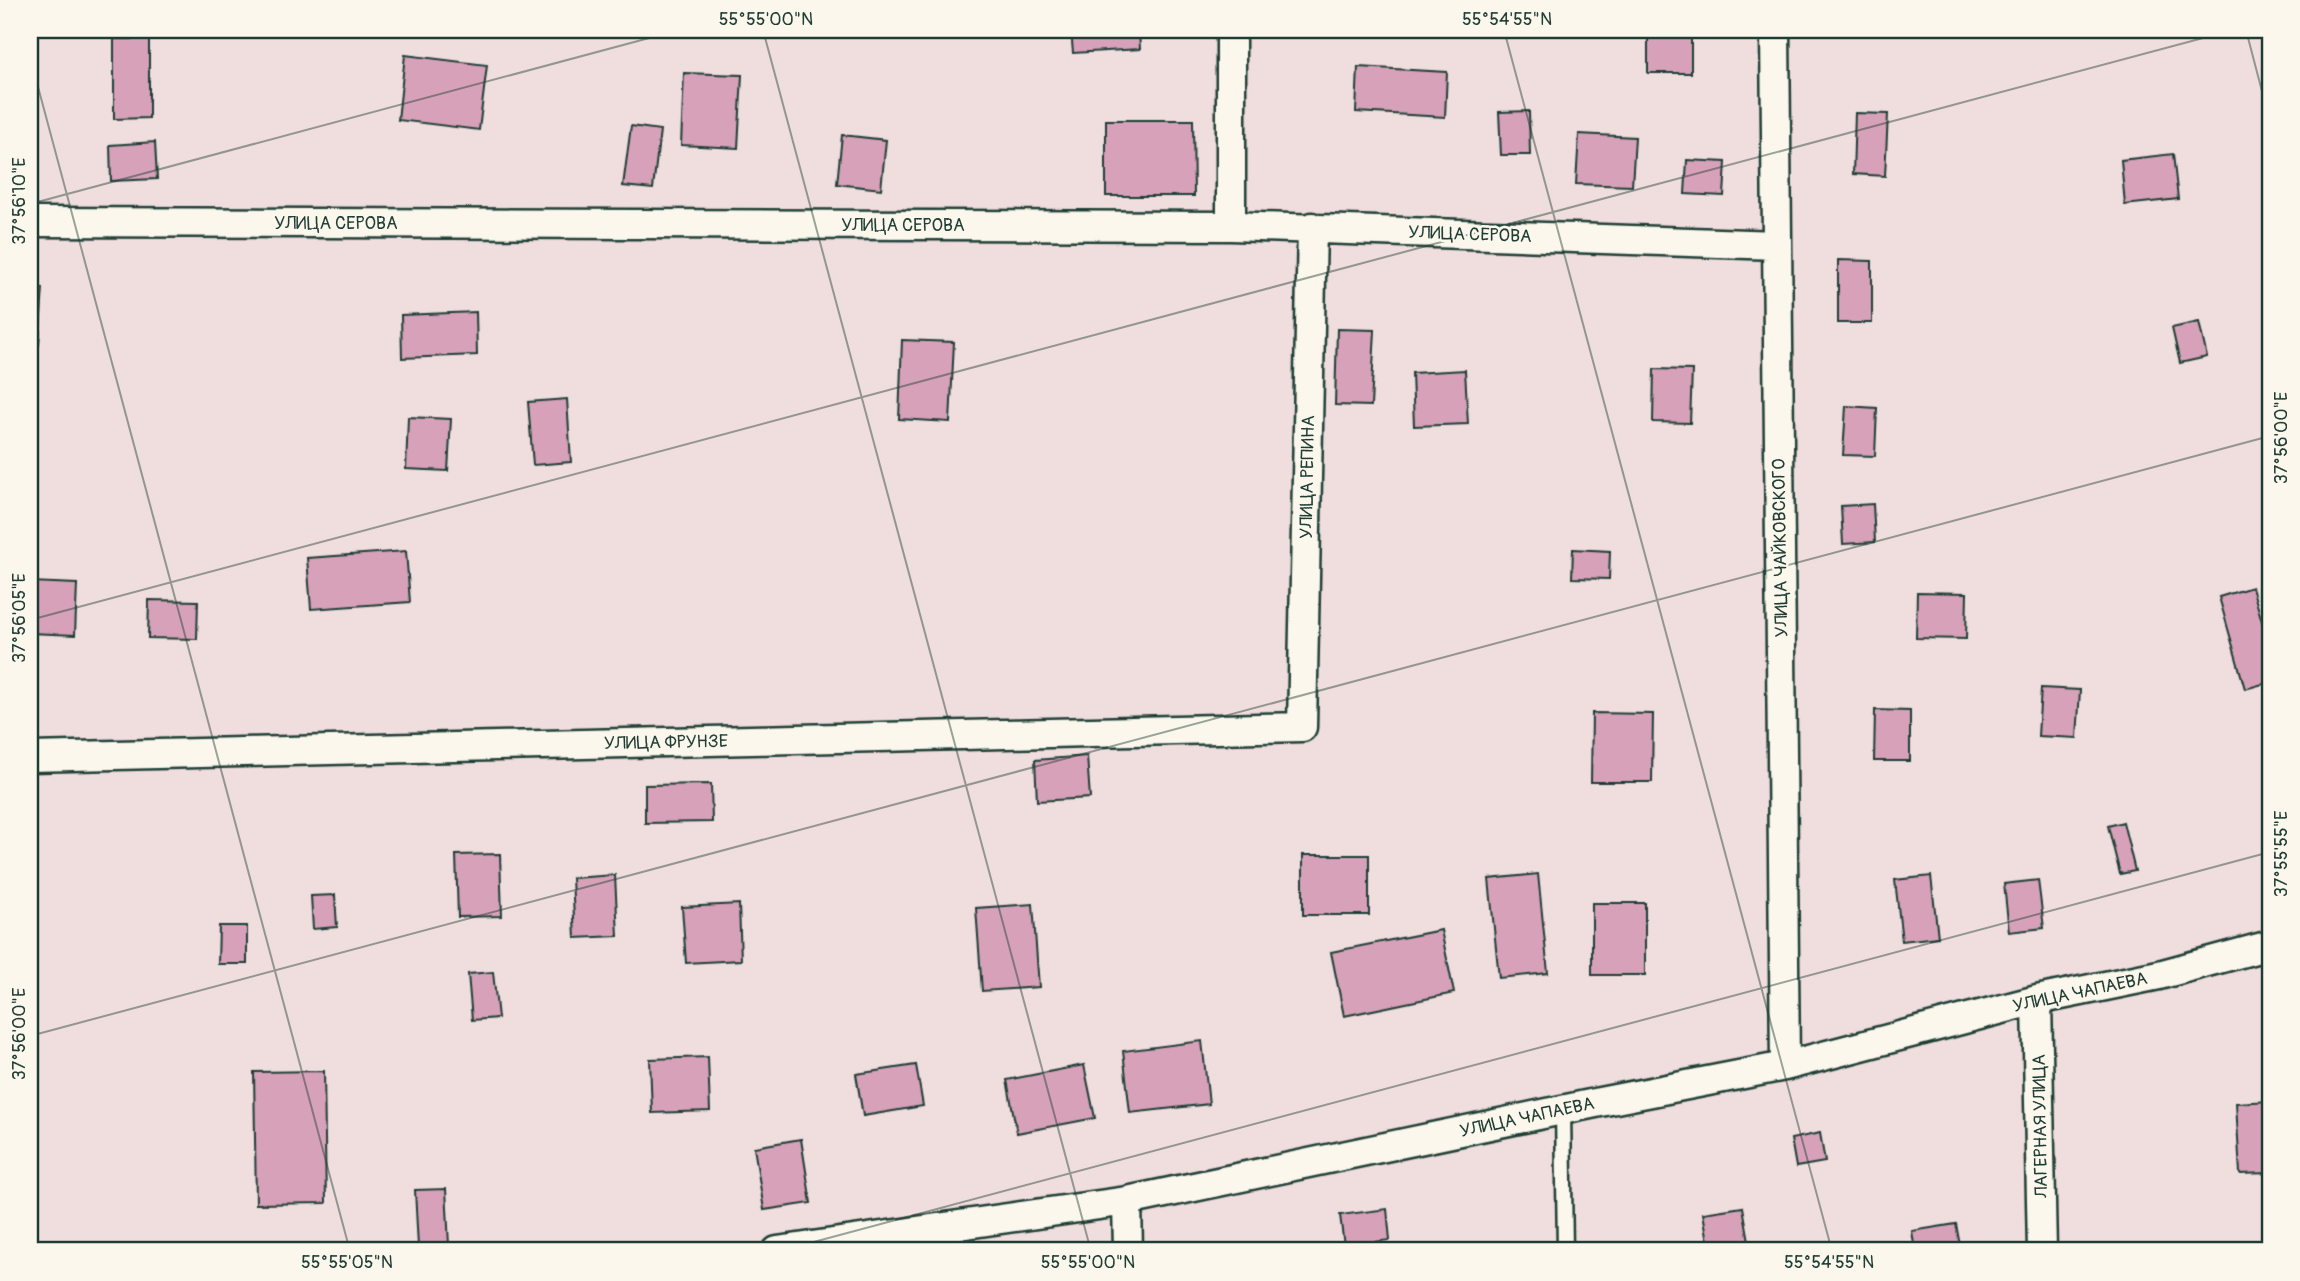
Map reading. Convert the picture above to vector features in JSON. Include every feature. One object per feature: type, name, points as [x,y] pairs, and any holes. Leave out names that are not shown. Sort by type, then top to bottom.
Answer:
[{"type":"street","points":[[1231,30],[1231,226]]},
{"type":"street","name":"УЛИЦА ЧАЙКОВСКОГО","points":[[1775,30],[1785,1066]]},
{"type":"street","name":"УЛИЦА СЕРОВА","points":[[30,222],[1312,227],[1777,246]]},
{"type":"street","name":"УЛИЦА РЕПИНА","points":[[1302,727],[1312,227]]},
{"type":"street","name":"УЛИЦА ФРУНЗЕ","points":[[30,757],[1302,727]]},
{"type":"street","name":"УЛИЦА ЧАПАЕВА","points":[[777,1251],[1127,1201],[1785,1066],[2037,1000],[2159,975],[2270,945]]},
{"type":"street","name":"ЛАГЕРНАЯ УЛИЦА","points":[[2037,1000],[2042,1251]]},
{"type":"street","points":[[1127,1201],[1128,1251]]},
{"type":"lane","points":[[1563,1110],[1565,1251]]},
{"type":"building","points":[[1071,30],[1139,30],[1140,49],[1073,53]]},
{"type":"building","points":[[1648,30],[1691,31],[1691,73],[1648,73]]},
{"type":"building","points":[[114,39],[149,39],[149,118],[114,119]]},
{"type":"building","points":[[405,55],[487,65],[479,130],[398,120]]},
{"type":"building","points":[[1358,67],[1447,72],[1445,117],[1356,112]]},
{"type":"building","points":[[684,73],[742,75],[738,148],[681,145]]},
{"type":"building","points":[[1529,111],[1530,155],[1501,155],[1499,112]]},
{"type":"building","points":[[1855,113],[1888,114],[1885,176],[1853,174]]},
{"type":"building","points":[[1106,120],[1193,120],[1194,196],[1106,196]]},
{"type":"building","points":[[631,126],[660,130],[653,189],[623,186]]},
{"type":"building","points":[[1579,134],[1635,137],[1632,186],[1576,184]]},
{"type":"building","points":[[842,135],[886,140],[881,189],[837,184]]},
{"type":"building","points":[[155,142],[157,179],[111,181],[110,145]]},
{"type":"building","points":[[2173,154],[2178,199],[2125,205],[2121,160]]},
{"type":"building","points":[[1687,160],[1726,162],[1724,196],[1685,194]]},
{"type":"building","points":[[1838,260],[1872,261],[1872,323],[1838,323]]},
{"type":"building","points":[[30,287],[43,288],[39,345],[30,344]]},
{"type":"building","points":[[476,312],[477,355],[402,358],[401,315]]},
{"type":"building","points":[[2199,322],[2207,357],[2180,363],[2172,328]]},
{"type":"building","points":[[1337,329],[1375,330],[1371,406],[1335,405]]},
{"type":"building","points":[[902,340],[954,342],[950,422],[899,419]]},
{"type":"building","points":[[1654,369],[1692,370],[1690,423],[1653,422]]},
{"type":"building","points":[[1465,370],[1468,424],[1414,426],[1412,373]]},
{"type":"building","points":[[567,399],[571,462],[533,465],[528,402]]},
{"type":"building","points":[[1846,406],[1877,408],[1875,456],[1843,455]]},
{"type":"building","points":[[408,417],[451,419],[448,471],[406,469]]},
{"type":"building","points":[[1873,504],[1875,542],[1843,544],[1841,506]]},
{"type":"building","points":[[1573,549],[1610,551],[1609,579],[1572,578]]},
{"type":"building","points":[[406,551],[410,602],[311,609],[307,558]]},
{"type":"building","points":[[30,582],[77,584],[75,635],[30,633]]},
{"type":"building","points":[[2252,587],[2270,649],[2270,682],[2245,689],[2219,597]]},
{"type":"building","points":[[1917,592],[1967,593],[1966,639],[1916,638]]},
{"type":"building","points":[[149,600],[198,601],[197,639],[148,638]]},
{"type":"building","points":[[2041,688],[2080,690],[2077,738],[2038,736]]},
{"type":"building","points":[[1875,710],[1910,711],[1910,761],[1874,761]]},
{"type":"building","points":[[1592,713],[1653,714],[1652,782],[1591,782]]},
{"type":"building","points":[[1087,756],[1090,798],[1037,801],[1035,760]]},
{"type":"building","points":[[711,784],[712,822],[645,823],[645,785]]},
{"type":"building","points":[[2123,822],[2135,871],[2120,874],[2108,826]]},
{"type":"building","points":[[500,854],[502,916],[458,917],[456,855]]},
{"type":"building","points":[[1303,855],[1369,855],[1369,915],[1303,915]]},
{"type":"building","points":[[1538,874],[1548,973],[1499,978],[1489,879]]},
{"type":"building","points":[[615,875],[618,936],[575,938],[572,878]]},
{"type":"building","points":[[1931,876],[1938,937],[1902,941],[1895,880]]},
{"type":"building","points":[[2038,880],[2044,928],[2009,932],[2004,884]]},
{"type":"building","points":[[335,895],[337,927],[313,929],[311,896]]},
{"type":"building","points":[[1592,903],[1645,903],[1645,975],[1592,975]]},
{"type":"building","points":[[739,904],[741,960],[686,963],[682,907]]},
{"type":"building","points":[[1033,904],[1039,987],[982,991],[976,908]]},
{"type":"building","points":[[219,926],[247,926],[247,964],[218,964]]},
{"type":"building","points":[[1441,930],[1454,993],[1344,1016],[1331,952]]},
{"type":"building","points":[[493,972],[498,1018],[472,1020],[468,974]]},
{"type":"building","points":[[1202,1041],[1209,1104],[1130,1113],[1123,1051]]},
{"type":"building","points":[[708,1057],[710,1111],[652,1113],[650,1059]]},
{"type":"building","points":[[916,1065],[923,1106],[863,1116],[856,1074]]},
{"type":"building","points":[[1084,1065],[1095,1118],[1017,1133],[1007,1080]]},
{"type":"building","points":[[324,1071],[326,1203],[256,1204],[254,1072]]},
{"type":"building","points":[[2270,1101],[2270,1173],[2240,1174],[2236,1103]]},
{"type":"building","points":[[1820,1133],[1825,1162],[1796,1167],[1791,1139]]},
{"type":"building","points":[[801,1139],[811,1203],[764,1210],[754,1147]]},
{"type":"building","points":[[446,1189],[449,1245],[418,1247],[415,1190]]},
{"type":"building","points":[[1743,1207],[1749,1241],[1709,1247],[1703,1213]]},
{"type":"building","points":[[1387,1209],[1390,1240],[1344,1246],[1340,1215]]},
{"type":"building","points":[[1956,1224],[1961,1251],[1915,1251],[1912,1231]]}]
